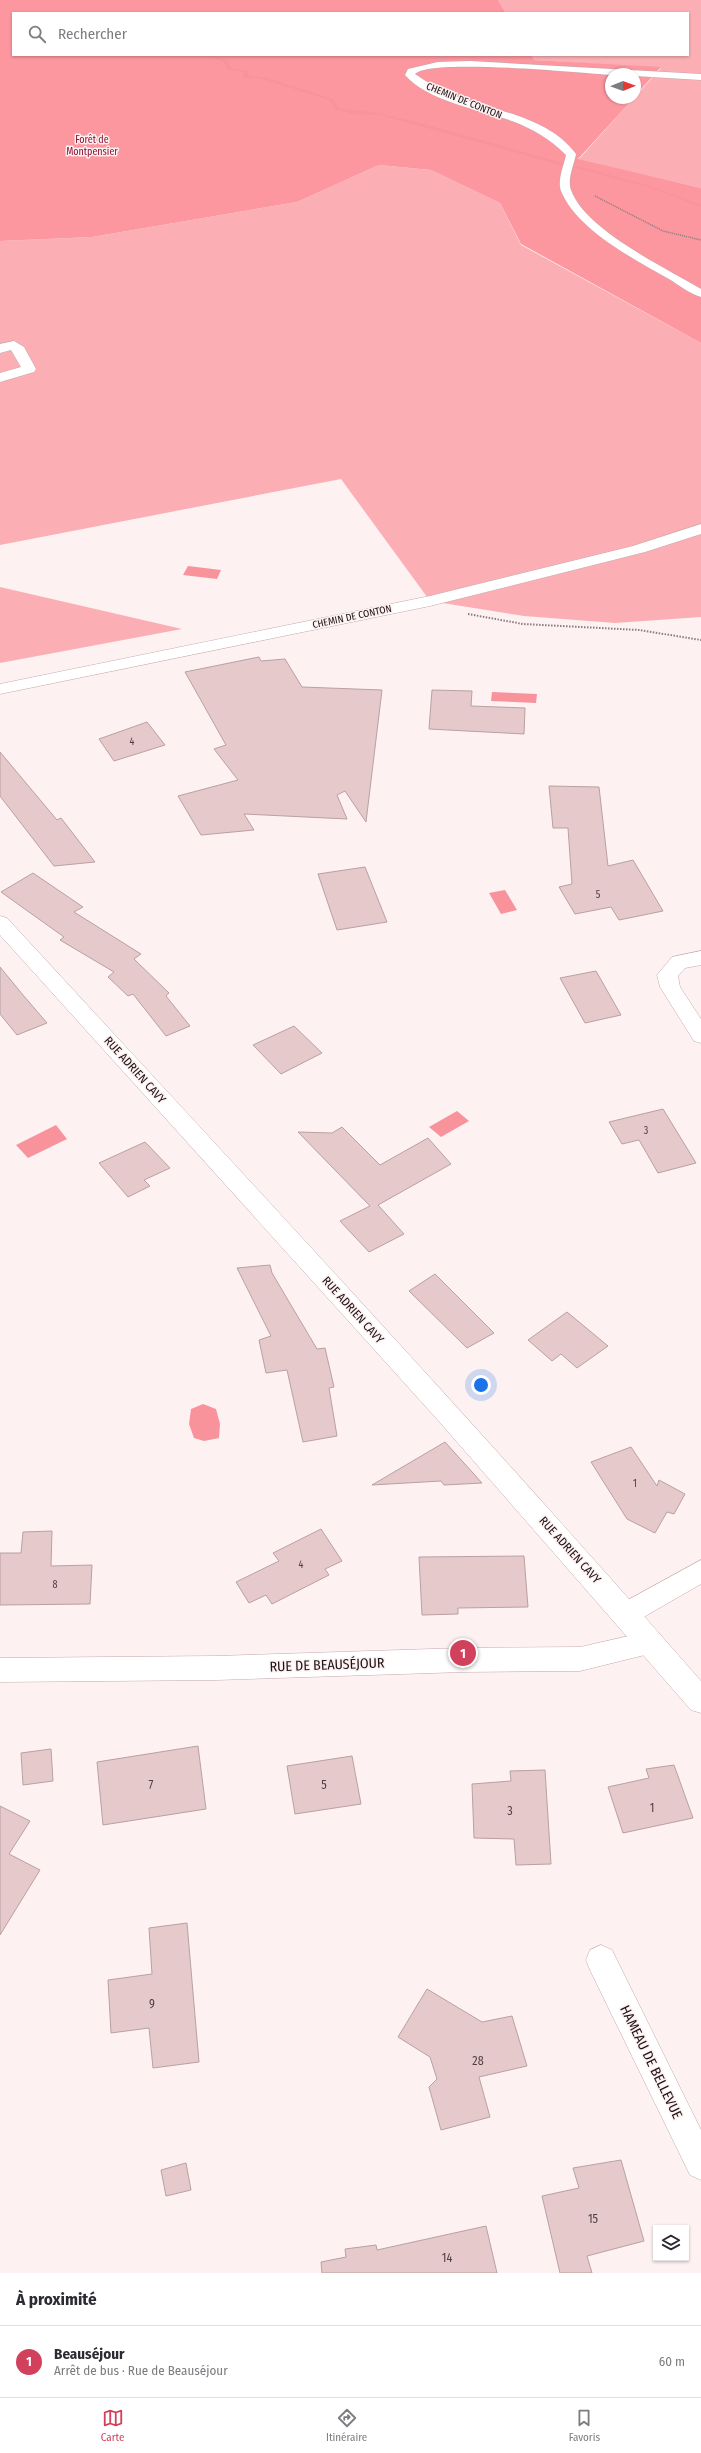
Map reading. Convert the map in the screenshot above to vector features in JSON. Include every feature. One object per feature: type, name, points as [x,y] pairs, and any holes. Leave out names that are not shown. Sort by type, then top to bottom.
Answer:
[{"type":"street","points":[[0,350],[14,345],[19,350],[28,369],[0,378]]},
{"type":"street","name":"CHEMIN DE CONTON","points":[[0,690],[430,601],[639,549],[701,529]]},
{"type":"street","name":"RUE ADRIEN CAVY","points":[[0,923],[626,1614],[701,1701]]},
{"type":"street","points":[[701,958],[679,962],[667,975],[670,987],[701,1036]]},
{"type":"street","points":[[626,1614],[701,1571]]},
{"type":"street","name":"RUE DE BEAUSÉJOUR","points":[[0,1670],[216,1668],[463,1660],[580,1659],[651,1642]]},
{"type":"street","name":"HAMEAU DE BELLEVUE","points":[[600,1960],[701,2164]]},
{"type":"lane","name":"CHEMIN DE CONTON","points":[[565,189],[571,154],[563,144],[543,131],[433,91],[410,75],[411,71],[436,65],[475,65],[701,77]]},
{"type":"lane","points":[[565,189],[577,211],[602,233],[701,294]]},
{"type":"path","points":[[565,189],[600,197],[663,231],[701,240]]},
{"type":"path","points":[[430,601],[470,615],[523,624],[639,630],[701,640]]},
{"type":"shaded area","points":[[498,0],[701,0],[701,188],[578,160],[629,104],[641,104],[641,90],[661,68],[533,60],[531,56],[689,56],[689,12],[505,12]]},
{"type":"shaded area","points":[[208,56],[227,60],[232,69],[248,71],[249,76],[264,77],[333,99],[340,109],[366,111],[417,122],[563,163],[560,165],[380,115],[353,114],[335,109],[329,100],[259,78],[244,78],[243,72],[228,70],[224,62]]},
{"type":"shaded area","points":[[379,165],[431,170],[500,203],[521,245],[701,343],[701,617],[615,623],[524,616],[430,601],[341,479],[0,545],[0,241],[92,237],[297,202]]},
{"type":"shaded area","points":[[576,166],[647,185],[701,205],[701,207],[649,187],[571,167]]},
{"type":"shaded area","points":[[188,566],[221,570],[217,579],[183,575]]},
{"type":"shaded area","points":[[0,587],[182,629],[0,663]]},
{"type":"shaded area","points":[[492,692],[537,694],[536,703],[491,701]]},
{"type":"shaded area","points":[[505,890],[517,910],[501,914],[489,893]]},
{"type":"shaded area","points":[[457,1111],[469,1121],[441,1137],[429,1127]]},
{"type":"shaded area","points":[[56,1125],[67,1139],[28,1158],[16,1145]]},
{"type":"shaded area","points":[[203,1404],[216,1409],[220,1424],[219,1438],[204,1441],[194,1438],[189,1424],[191,1409]]},
{"type":"green space","name":"Forêt de Montpensier","points":[[0,0],[498,0],[505,12],[12,12],[12,56],[532,56],[534,60],[661,67],[641,89],[641,68],[605,68],[605,104],[628,104],[578,159],[701,188],[701,343],[521,244],[500,203],[431,170],[379,165],[297,202],[92,237],[0,241]]},
{"type":"building","points":[[259,657],[261,661],[285,659],[302,687],[382,690],[366,822],[345,791],[337,795],[347,819],[244,814],[254,830],[201,835],[178,796],[238,780],[214,749],[226,745],[185,672]]},
{"type":"building","points":[[432,690],[472,691],[471,706],[525,708],[524,734],[429,729]]},
{"type":"building","points":[[147,722],[165,745],[114,761],[99,739]]},
{"type":"building","points":[[0,752],[57,820],[61,818],[95,862],[54,866],[0,796]]},
{"type":"building","points":[[549,786],[599,787],[608,866],[633,860],[663,911],[619,920],[611,907],[575,914],[559,887],[572,884],[568,828],[553,828]]},
{"type":"building","points":[[365,867],[387,922],[337,930],[318,874]]},
{"type":"building","points":[[33,873],[83,907],[74,912],[141,954],[134,959],[169,993],[166,996],[190,1026],[166,1036],[133,994],[128,996],[108,977],[114,972],[60,940],[64,937],[1,892]]},
{"type":"building","points":[[0,967],[47,1023],[17,1035],[0,1014]]},
{"type":"building","points":[[596,971],[621,1015],[585,1023],[560,978]]},
{"type":"building","points":[[294,1026],[322,1053],[281,1074],[253,1045]]},
{"type":"building","points":[[663,1109],[696,1163],[658,1173],[639,1140],[622,1144],[609,1122]]},
{"type":"building","points":[[342,1127],[380,1165],[428,1138],[451,1164],[378,1205],[404,1234],[369,1252],[340,1221],[370,1206],[298,1132],[332,1133]]},
{"type":"building","points":[[145,1142],[170,1168],[144,1180],[150,1186],[128,1197],[99,1163]]},
{"type":"building","points":[[270,1265],[272,1273],[317,1349],[325,1348],[334,1387],[329,1388],[337,1436],[303,1442],[287,1370],[266,1373],[259,1340],[271,1336],[237,1268]]},
{"type":"building","points":[[435,1274],[494,1333],[467,1348],[409,1291]]},
{"type":"building","points":[[567,1312],[608,1346],[577,1368],[561,1354],[552,1361],[528,1340]]},
{"type":"building","points":[[445,1442],[482,1483],[444,1485],[441,1481],[372,1485]]},
{"type":"building","points":[[631,1447],[657,1486],[659,1480],[685,1494],[674,1514],[667,1512],[655,1533],[627,1519],[591,1462]]},
{"type":"building","points":[[321,1529],[342,1561],[325,1569],[329,1575],[272,1604],[266,1595],[249,1603],[236,1582],[279,1561],[273,1553]]},
{"type":"building","points":[[52,1531],[51,1566],[92,1565],[90,1604],[0,1605],[0,1553],[21,1553],[23,1532]]},
{"type":"building","points":[[524,1556],[528,1607],[458,1608],[458,1614],[422,1615],[419,1557]]},
{"type":"building","points":[[198,1746],[206,1809],[103,1825],[97,1762]]},
{"type":"building","points":[[51,1749],[53,1781],[23,1785],[21,1753]]},
{"type":"building","points":[[352,1756],[361,1804],[295,1814],[287,1766]]},
{"type":"building","points":[[674,1765],[693,1818],[623,1833],[608,1787],[649,1778],[646,1769]]},
{"type":"building","points":[[545,1770],[551,1864],[516,1865],[514,1839],[474,1838],[472,1784],[511,1781],[510,1771]]},
{"type":"building","points":[[0,1806],[30,1821],[9,1854],[40,1870],[0,1935]]},
{"type":"building","points":[[187,1923],[199,2062],[153,2068],[149,2028],[111,2033],[108,1980],[152,1974],[149,1928]]},
{"type":"building","points":[[427,1989],[482,2022],[512,2016],[527,2066],[479,2077],[490,2117],[441,2130],[429,2087],[437,2079],[430,2057],[398,2037]]},
{"type":"building","points":[[621,2160],[644,2241],[587,2256],[592,2273],[560,2273],[542,2196],[579,2188],[573,2168]]},
{"type":"building","points":[[186,2163],[191,2190],[166,2196],[161,2170]]},
{"type":"building","points":[[486,2226],[497,2273],[322,2273],[321,2262],[346,2257],[345,2249],[376,2245],[377,2250]]},
{"type":"place","name":"Beauséjour","points":[[463,1653]]}]
